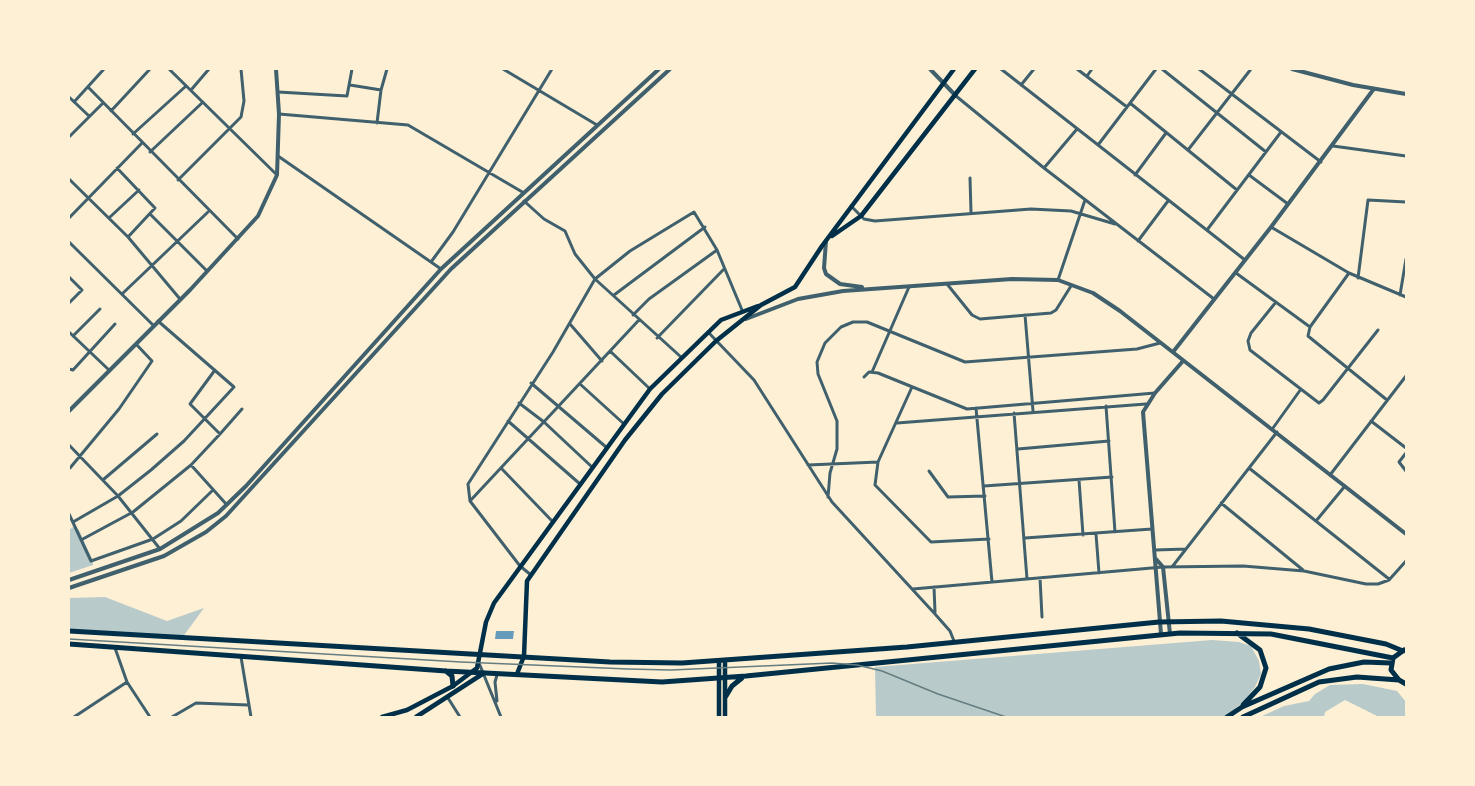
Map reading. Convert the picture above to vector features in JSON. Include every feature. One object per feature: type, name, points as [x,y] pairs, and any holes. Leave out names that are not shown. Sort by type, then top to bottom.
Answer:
[{"type":"highway","points":[[69,632],[610,662],[722,661],[1159,622],[1221,621],[1285,626],[1355,638],[1405,650]]},
{"type":"highway","points":[[1236,632],[1260,650],[1266,668],[1260,687],[1242,707]]},
{"type":"highway","points":[[69,644],[446,671],[662,682],[746,676],[1161,634],[1236,632],[1309,640],[1392,661]]},
{"type":"highway","points":[[1227,717],[1242,707],[1329,669],[1364,662],[1392,661],[1405,650]]},
{"type":"highway","points":[[1392,661],[1391,670],[1404,683]]},
{"type":"highway","points":[[446,671],[452,676],[453,686]]},
{"type":"highway","points":[[726,696],[736,681],[746,676]]},
{"type":"highway","points":[[1243,717],[1319,682],[1357,677],[1404,683]]},
{"type":"main road","points":[[517,674],[524,656],[525,588],[531,574],[639,420],[678,376],[716,341],[761,305],[795,287],[851,206],[954,69]]},
{"type":"main road","points":[[828,239],[861,216],[975,69]]},
{"type":"main road","points":[[382,717],[407,710],[453,686],[473,672],[480,663],[489,612],[650,389],[708,332],[735,313],[761,305]]},
{"type":"main road","points":[[735,313],[741,321]]},
{"type":"main road","points":[[559,513],[570,521]]},
{"type":"main road","points":[[722,661],[726,696],[725,717]]},
{"type":"main road","points":[[416,717],[484,673]]},
{"type":"main road","points":[[719,717],[723,678]]},
{"type":"street","points":[[111,111],[150,69]]},
{"type":"street","points":[[169,69],[276,175]]},
{"type":"street","points":[[191,90],[209,69]]},
{"type":"street","points":[[178,180],[241,117],[244,101],[241,69]]},
{"type":"street","points":[[69,411],[238,240],[258,216],[276,175],[279,114],[276,69]]},
{"type":"street","points":[[277,92],[347,96],[352,69]]},
{"type":"street","points":[[377,124],[381,90],[387,69]]},
{"type":"street","points":[[503,69],[597,125]]},
{"type":"street","points":[[431,262],[449,239],[552,69]]},
{"type":"street","points":[[69,580],[160,549],[205,523],[227,505],[441,269],[659,69]]},
{"type":"street","points":[[69,588],[164,556],[184,546],[226,516],[295,444],[430,291],[524,201],[670,69]]},
{"type":"street","points":[[930,69],[956,96],[1044,168],[1214,299]]},
{"type":"street","points":[[1001,69],[1245,260]]},
{"type":"street","points":[[1021,85],[1034,69]]},
{"type":"street","points":[[1077,69],[1166,133],[1237,190]]},
{"type":"street","points":[[1087,76],[1092,69]]},
{"type":"street","points":[[1098,145],[1156,69]]},
{"type":"street","points":[[1162,69],[1266,152]]},
{"type":"street","points":[[1199,69],[1321,162]]},
{"type":"street","points":[[1188,150],[1251,69]]},
{"type":"street","points":[[1292,69],[1373,90],[1406,94]]},
{"type":"street","points":[[74,102],[102,70]]},
{"type":"street","points":[[350,85],[381,90]]},
{"type":"street","points":[[133,134],[186,86]]},
{"type":"street","points":[[88,87],[208,212],[238,240]]},
{"type":"street","points":[[1173,352],[1321,162],[1373,90]]},
{"type":"street","points":[[69,97],[89,117]]},
{"type":"street","points":[[150,152],[203,102]]},
{"type":"street","points":[[69,137],[103,103]]},
{"type":"street","points":[[279,114],[408,125],[524,193]]},
{"type":"street","points":[[1044,168],[1077,129]]},
{"type":"street","points":[[1207,230],[1281,132]]},
{"type":"street","points":[[1135,175],[1166,133]]},
{"type":"street","points":[[69,218],[142,143]]},
{"type":"street","points":[[1333,146],[1406,156]]},
{"type":"street","points":[[278,156],[441,269]]},
{"type":"street","points":[[117,168],[155,208],[128,237]]},
{"type":"street","points":[[1249,175],[1288,204]]},
{"type":"street","points":[[970,178],[971,212]]},
{"type":"street","points":[[69,179],[128,237],[180,299]]},
{"type":"street","points":[[109,218],[139,190]]},
{"type":"street","points":[[1058,280],[1084,200]]},
{"type":"street","points":[[1358,278],[1368,200],[1406,202]]},
{"type":"street","points":[[524,201],[544,219],[565,231],[575,254],[595,279],[614,295],[638,321],[681,357]]},
{"type":"street","points":[[1138,241],[1168,201]]},
{"type":"street","points":[[851,206],[861,216],[875,221],[1031,209],[1079,213],[1117,225]]},
{"type":"street","points":[[122,294],[208,212]]},
{"type":"street","points":[[531,574],[520,566],[470,501],[468,484],[570,324],[595,279],[630,251],[694,212],[717,250],[742,310]]},
{"type":"street","points":[[150,214],[207,271]]},
{"type":"street","points":[[614,295],[705,227]]},
{"type":"street","points":[[1271,227],[1358,278],[1406,297]]},
{"type":"street","points":[[828,239],[824,268],[830,278],[840,284],[868,288]]},
{"type":"street","points":[[69,242],[153,325]]},
{"type":"street","points":[[633,315],[649,299],[717,250]]},
{"type":"street","points":[[1400,295],[1406,259]]},
{"type":"street","points":[[657,338],[724,269]]},
{"type":"street","points":[[1236,273],[1310,327]]},
{"type":"street","points":[[1349,273],[1310,327],[1308,338],[1387,400]]},
{"type":"street","points":[[69,277],[82,290],[69,303]]},
{"type":"street","points":[[741,321],[798,299],[868,288],[1036,278],[1058,280],[1108,303],[1273,428],[1406,534]]},
{"type":"street","points":[[946,282],[976,318],[1053,312],[1072,285]]},
{"type":"street","points":[[864,377],[872,372],[910,285]]},
{"type":"street","points":[[1276,302],[1251,333],[1249,347],[1251,352],[1320,402],[1378,330]]},
{"type":"street","points":[[73,336],[100,309]]},
{"type":"street","points":[[1025,315],[1033,411]]},
{"type":"street","points":[[74,522],[118,496],[151,470],[205,419],[234,386],[158,321]]},
{"type":"street","points":[[470,501],[638,321]]},
{"type":"street","points":[[828,497],[837,449],[837,421],[818,374],[818,357],[835,331],[853,322],[867,322],[965,362],[1142,348],[1160,343]]},
{"type":"street","points":[[69,369],[73,370],[115,324]]},
{"type":"street","points":[[570,324],[602,361]]},
{"type":"street","points":[[69,332],[109,370]]},
{"type":"street","points":[[708,332],[754,380],[828,497],[950,631],[955,642]]},
{"type":"street","points":[[70,468],[152,361],[136,344]]},
{"type":"street","points":[[610,351],[650,389]]},
{"type":"street","points":[[1161,634],[1143,419],[1146,404],[1183,361]]},
{"type":"street","points":[[215,370],[191,402],[220,434]]},
{"type":"street","points":[[872,372],[953,405],[976,408],[1155,393]]},
{"type":"street","points":[[1330,475],[1406,376]]},
{"type":"street","points":[[531,383],[606,447]]},
{"type":"street","points":[[580,384],[624,424]]},
{"type":"street","points":[[912,387],[878,462],[874,480],[877,488],[929,541],[936,543],[989,539]]},
{"type":"street","points":[[1273,428],[1301,389]]},
{"type":"street","points":[[519,403],[544,422],[592,467]]},
{"type":"street","points":[[897,423],[1014,412],[1146,404]]},
{"type":"street","points":[[1106,406],[1115,532]]},
{"type":"street","points":[[976,408],[992,582]]},
{"type":"street","points":[[81,540],[133,512],[191,465],[242,410]]},
{"type":"street","points":[[1014,412],[1028,579]]},
{"type":"street","points":[[508,420],[580,484]]},
{"type":"street","points":[[1371,421],[1406,451],[1399,462],[1406,471]]},
{"type":"street","points":[[1172,567],[1277,432]]},
{"type":"street","points":[[104,479],[157,434]]},
{"type":"street","points":[[1018,449],[1110,441]]},
{"type":"street","points":[[69,445],[104,479],[133,512],[160,549]]},
{"type":"street","points":[[808,465],[878,462]]},
{"type":"street","points":[[191,465],[227,505]]},
{"type":"street","points":[[501,468],[553,522]]},
{"type":"street","points":[[1250,468],[1389,580]]},
{"type":"street","points":[[929,471],[948,497],[985,496]]},
{"type":"street","points":[[984,486],[1112,477]]},
{"type":"street","points":[[1078,480],[1083,535]]},
{"type":"street","points":[[1316,521],[1344,486]]},
{"type":"street","points":[[69,514],[92,561],[153,539],[181,520],[213,490]]},
{"type":"street","points":[[1221,503],[1304,571]]},
{"type":"street","points":[[1025,538],[1152,529]]},
{"type":"street","points":[[1096,534],[1099,573]]},
{"type":"street","points":[[1155,550],[1186,549]]},
{"type":"street","points":[[1155,559],[1163,567],[1170,634]]},
{"type":"street","points":[[913,589],[1163,567],[1243,566],[1304,571],[1366,584],[1389,580],[1406,561]]},
{"type":"street","points":[[1040,578],[1042,617]]},
{"type":"street","points":[[934,587],[935,614]]},
{"type":"street","points":[[115,648],[126,682],[150,717]]},
{"type":"street","points":[[241,657],[251,717]]},
{"type":"street","points":[[480,663],[501,717]]},
{"type":"street","points":[[497,706],[495,682],[498,674]]},
{"type":"street","points":[[74,717],[126,682]]},
{"type":"street","points":[[448,698],[460,717]]},
{"type":"street","points":[[172,717],[196,703],[248,705]]},
{"type":"shaded area","points":[[73,527],[79,530],[93,565],[69,573],[69,530]]},
{"type":"shaded area","points":[[105,597],[167,621],[204,608],[182,638],[69,630],[69,598]]},
{"type":"shaded area","points":[[1212,640],[1239,642],[1251,646],[1259,661],[1261,674],[1255,687],[1242,703],[1224,717],[876,717],[875,667]]},
{"type":"shaded area","points":[[1363,684],[1397,691],[1406,702],[1406,717],[1379,717],[1345,700],[1325,712],[1324,717],[1260,717],[1284,706],[1309,701],[1315,694],[1330,685]]},
{"type":"water","points":[[496,631],[514,631],[513,639],[495,639]]},
{"type":"tram line","points":[[69,639],[461,662],[628,669],[671,670],[832,663],[857,665],[882,671],[938,694],[1006,717]]}]
